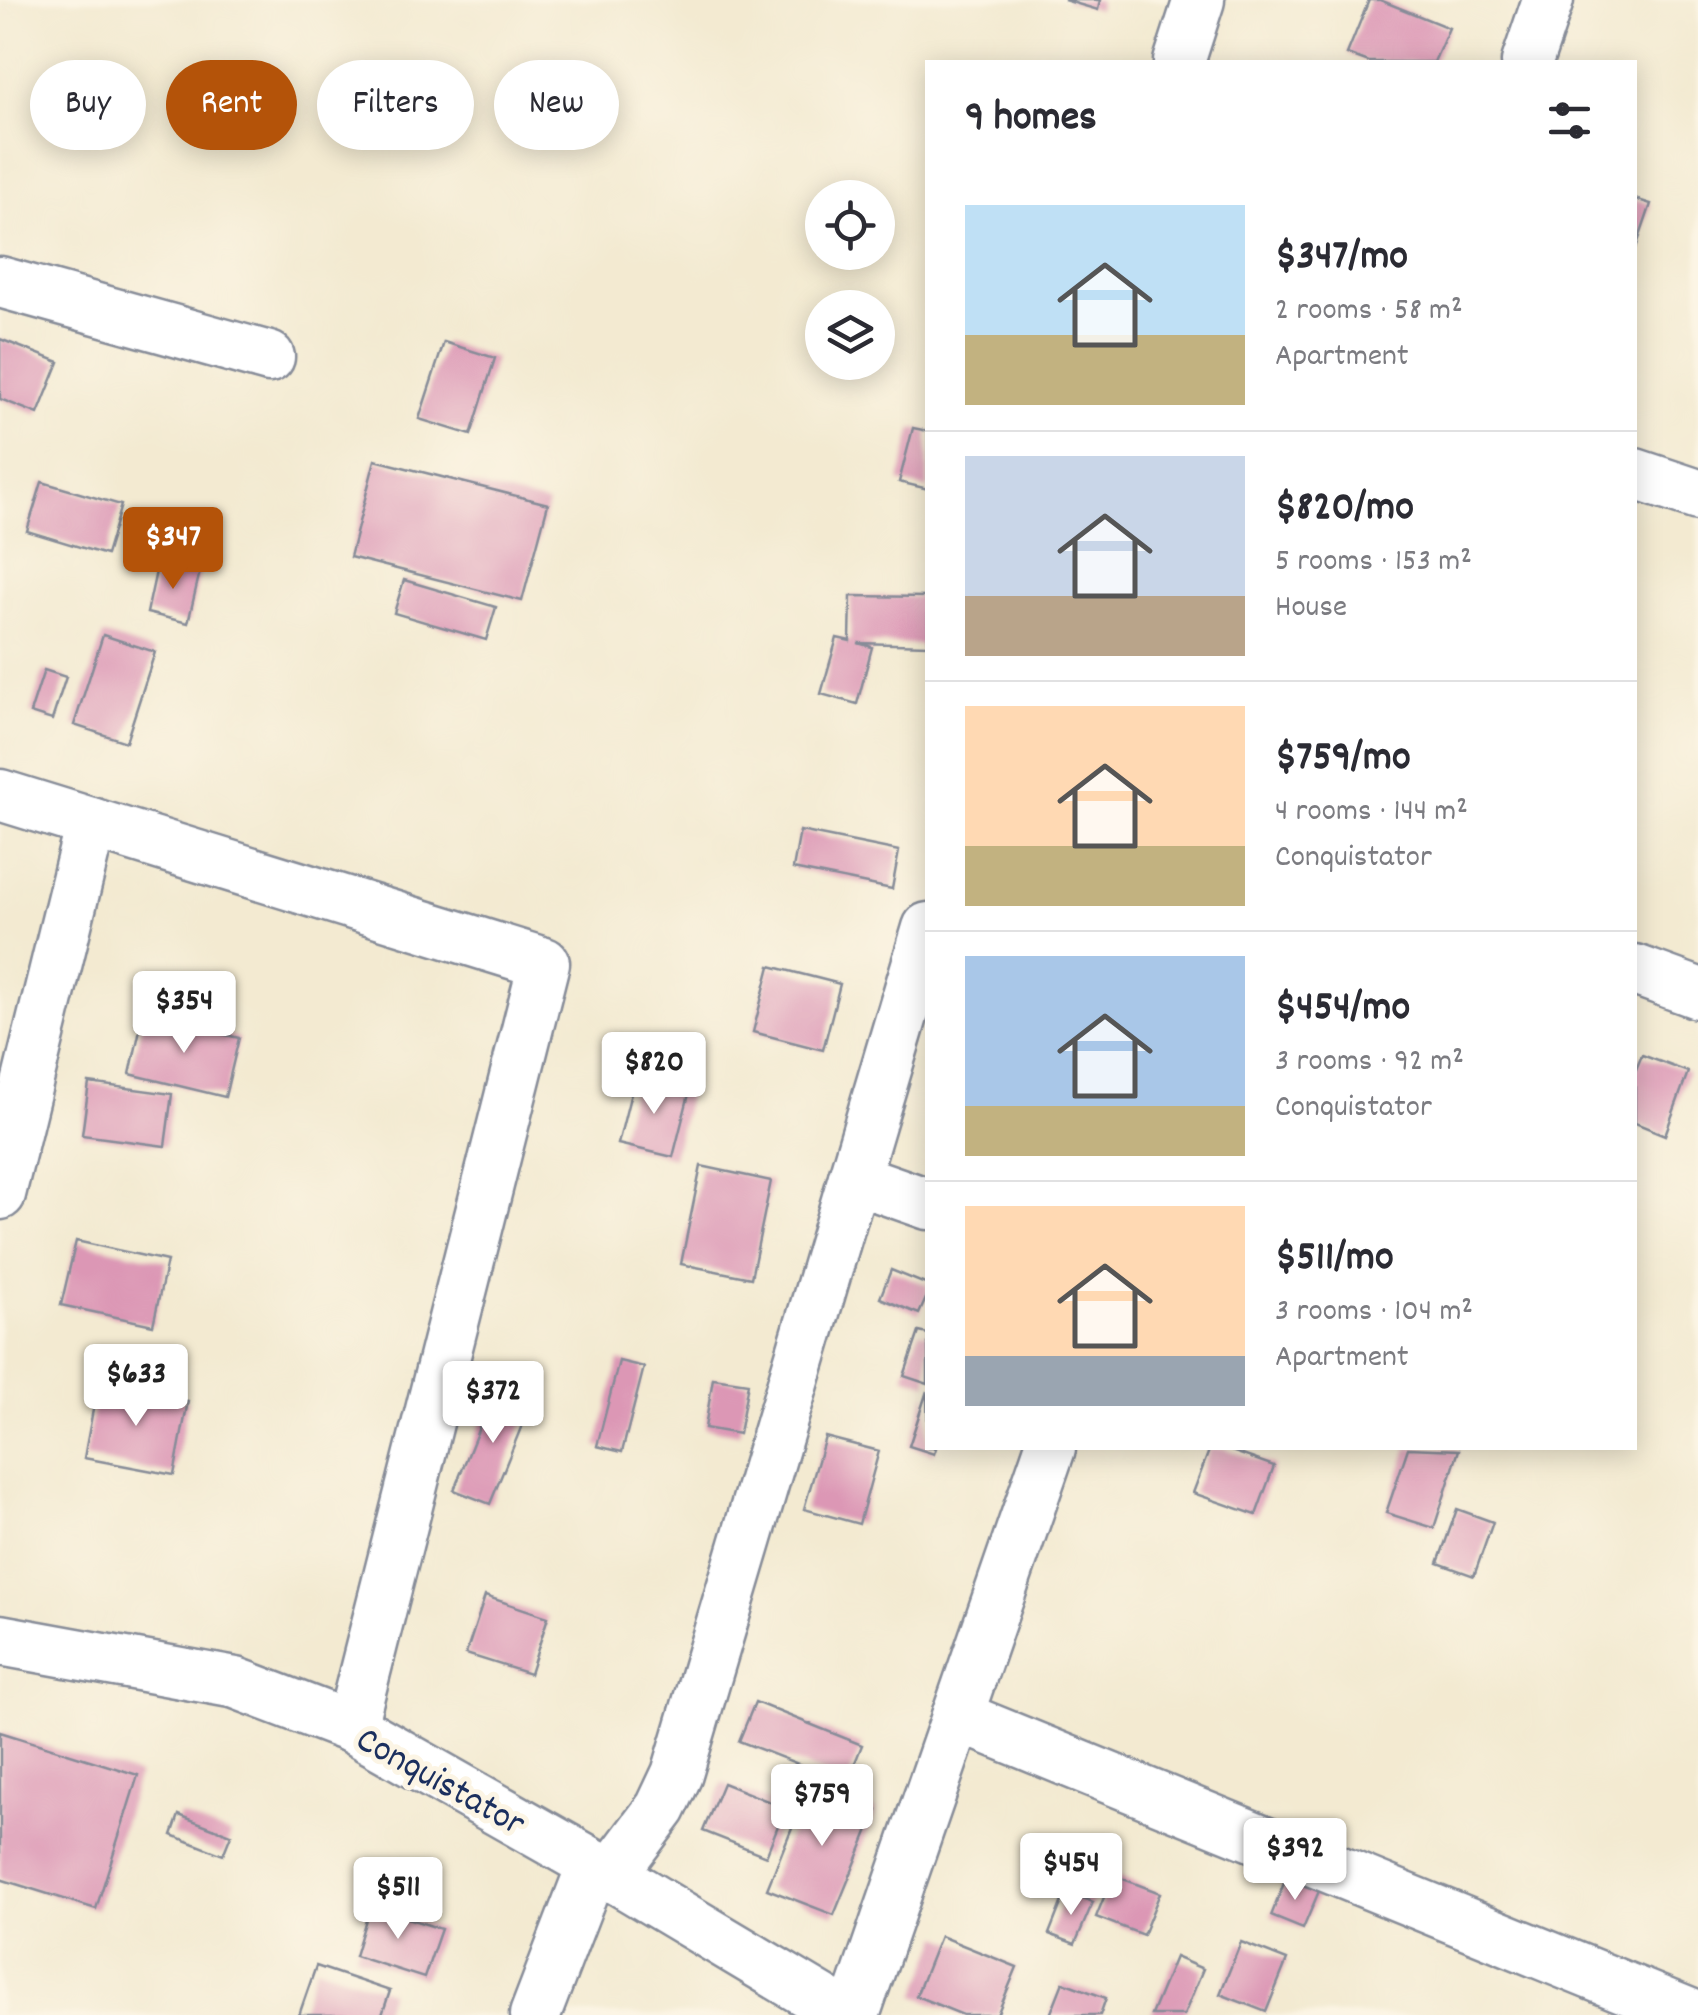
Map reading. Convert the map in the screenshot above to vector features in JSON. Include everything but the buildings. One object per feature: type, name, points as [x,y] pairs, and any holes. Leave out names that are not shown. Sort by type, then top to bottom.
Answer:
[{"type":"street","points":[[1181,60],[1199,0]]},
{"type":"street","points":[[1527,60],[1548,0]]},
{"type":"street","points":[[0,282],[269,357]]},
{"type":"street","points":[[1637,475],[1698,495]]},
{"type":"street","points":[[0,795],[544,962],[352,1728]]},
{"type":"street","points":[[0,1194],[91,823]]},
{"type":"street","points":[[534,2015],[601,1870],[661,1808],[677,1774],[925,938]]},
{"type":"street","points":[[1637,971],[1698,993]]},
{"type":"street","points":[[854,1178],[925,1203]]},
{"type":"street","points":[[854,2015],[1049,1450]]},
{"type":"street","name":"Conquistator","points":[[0,1640],[236,1682],[352,1728],[846,2015]]},
{"type":"street","points":[[957,1716],[1692,2015]]}]
